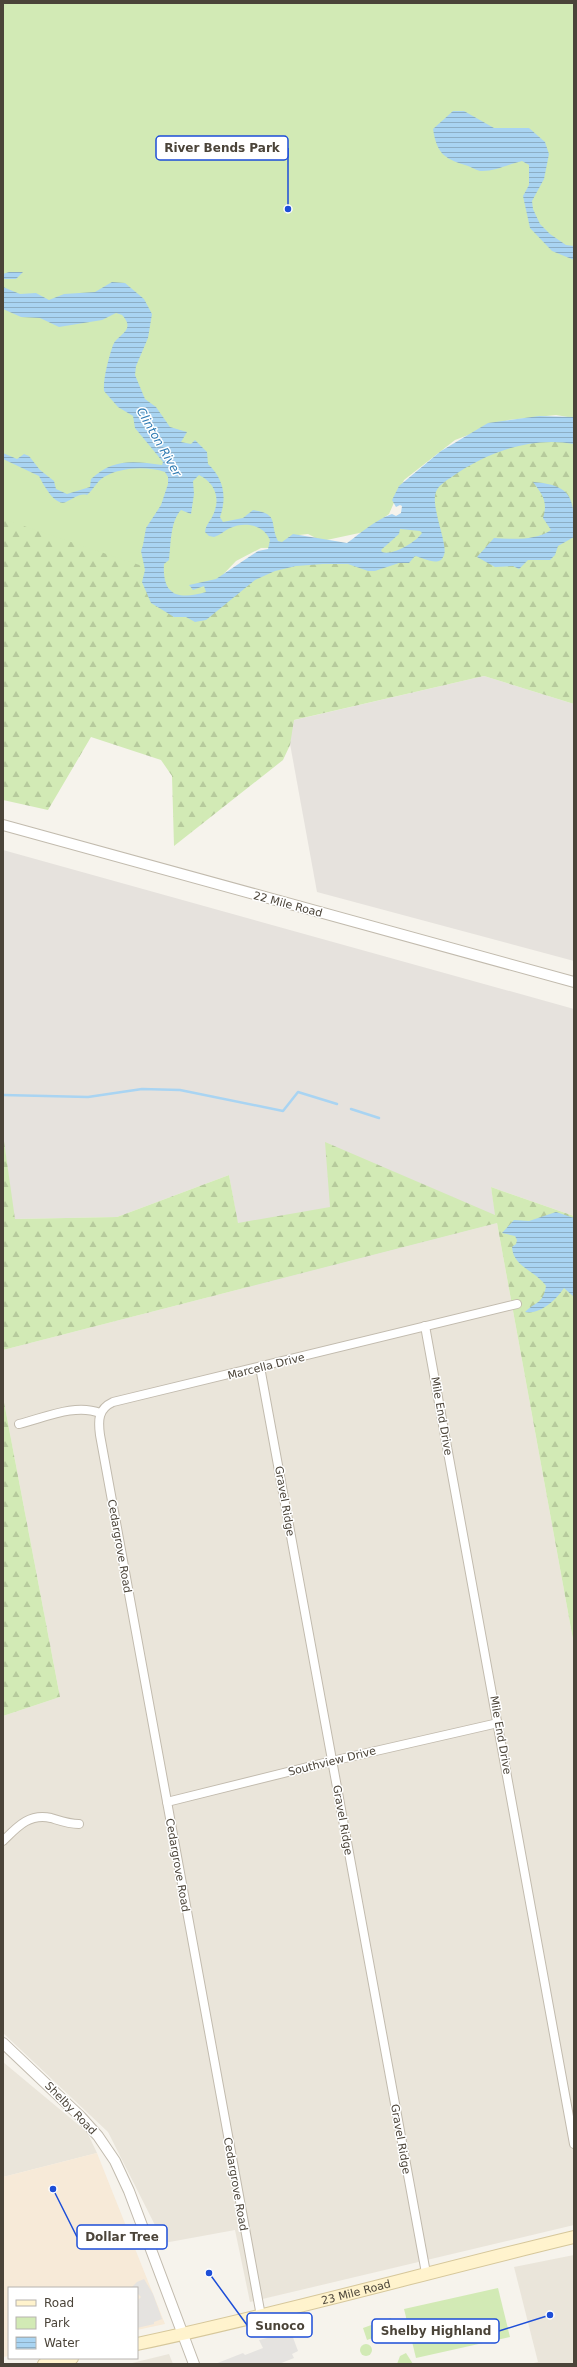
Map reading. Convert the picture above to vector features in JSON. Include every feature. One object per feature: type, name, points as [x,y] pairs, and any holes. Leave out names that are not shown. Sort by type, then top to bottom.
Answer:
[{"type":"main road","name":"23 Mile Road","points":[[138,2344],[261,2316],[426,2273],[574,2238]]},
{"type":"main road","points":[[44,2364],[67,2359]]},
{"type":"street","name":"22 Mile Road","points":[[3,825],[574,982]]},
{"type":"street","name":"Marcella Drive","points":[[100,1413],[105,1406],[113,1402],[516,1304]]},
{"type":"street","name":"Mile End Drive","points":[[425,1326],[574,2144]]},
{"type":"street","name":"Gravel Ridge","points":[[260,1367],[426,2273]]},
{"type":"street","points":[[19,1424],[73,1410],[91,1409],[100,1413]]},
{"type":"street","name":"Cedargrove Road","points":[[100,1413],[100,1435],[261,2316]]},
{"type":"street","name":"Southview Drive","points":[[166,1802],[332,1760],[498,1722]]},
{"type":"street","points":[[3,1841],[18,1825],[30,1818],[45,1817],[67,1823],[79,1824]]},
{"type":"street","name":"Shelby Road","points":[[3,2043],[82,2117],[98,2136],[115,2161],[131,2196],[194,2364]]},
{"type":"shaded area","points":[[484,676],[574,704],[574,961],[317,892],[286,722]]},
{"type":"shaded area","points":[[3,850],[574,1009],[574,1216],[491,1187],[497,1223],[249,1287],[229,1175],[117,1217],[14,1219],[3,1134]]},
{"type":"shaded area","points":[[497,1223],[574,1645],[574,2225],[250,2302],[235,2230],[164,2243],[108,2132],[3,2033],[3,1716],[60,1697],[3,1397],[3,1350]]},
{"type":"shaded area","points":[[3,2062],[87,2132],[97,2153],[3,2177]]},
{"type":"shaded area","points":[[97,2153],[165,2324],[138,2330],[138,2287],[8,2287],[8,2356],[3,2357],[3,2177]]},
{"type":"shaded area","points":[[574,2255],[574,2364],[529,2364],[538,2362],[514,2267]]},
{"type":"shaded area","points":[[144,2279],[153,2294],[162,2319],[154,2322],[154,2324],[138,2328],[138,2300],[141,2297],[138,2294],[138,2287],[132,2287],[137,2282]]},
{"type":"shaded area","points":[[291,2332],[298,2351],[292,2354],[294,2358],[279,2364],[215,2364],[243,2353],[245,2355],[263,2348],[259,2340]]},
{"type":"shaded area","points":[[169,2354],[173,2364],[128,2364]]},
{"type":"green space","points":[[3,3],[574,3],[574,418],[556,415],[508,420],[455,440],[404,480],[389,514],[364,532],[322,541],[308,534],[290,536],[282,548],[261,548],[236,561],[196,603],[169,597],[160,572],[3,519]]},
{"type":"green space","points":[[3,294],[183,605],[282,548],[371,543],[460,456],[574,434],[574,704],[484,676],[294,720],[290,745],[283,760],[174,846],[172,776],[161,760],[91,737],[48,810],[3,800]]},
{"type":"green space","points":[[3,1134],[15,1219],[117,1217],[229,1175],[238,1223],[330,1207],[325,1142],[495,1215],[491,1187],[574,1216],[574,1645],[497,1223],[3,1350]]},
{"type":"green space","points":[[3,1397],[60,1697],[3,1716]]},
{"type":"green space","points":[[498,2288],[510,2337],[416,2358],[404,2309]]},
{"type":"green space","points":[[391,2318],[395,2330],[367,2340],[363,2328]]},
{"type":"green space","points":[[364,2344],[368,2344],[372,2350],[368,2356],[364,2356],[360,2352],[360,2348]]},
{"type":"green space","points":[[406,2353],[413,2364],[397,2364],[400,2356]]},
{"type":"water","points":[[453,111],[464,111],[494,128],[529,128],[545,142],[549,154],[544,179],[532,201],[533,209],[540,224],[550,234],[566,245],[574,246],[574,260],[552,251],[530,228],[523,196],[529,185],[529,165],[522,161],[496,169],[480,171],[451,160],[442,153],[437,144],[433,129]]},
{"type":"water","points":[[9,272],[23,272],[16,279],[3,279],[3,274]]},
{"type":"water","name":"Clinton River","points":[[112,282],[125,283],[144,299],[152,314],[148,338],[136,366],[135,375],[145,399],[156,407],[170,427],[187,432],[181,442],[191,444],[195,440],[207,452],[208,464],[218,476],[223,489],[223,502],[220,517],[223,522],[243,518],[253,510],[267,514],[272,520],[275,535],[278,541],[282,542],[293,534],[347,543],[380,520],[392,514],[396,516],[401,513],[402,506],[400,505],[396,507],[392,500],[399,486],[441,451],[488,423],[539,416],[574,417],[574,444],[542,442],[510,448],[495,453],[466,467],[442,484],[437,489],[435,496],[436,511],[445,551],[442,559],[439,561],[435,562],[415,556],[409,563],[399,563],[375,571],[368,571],[348,564],[296,566],[275,571],[255,580],[206,620],[195,622],[186,617],[174,617],[151,603],[142,582],[145,570],[141,551],[146,528],[161,505],[168,484],[168,477],[165,472],[142,468],[118,471],[104,477],[87,495],[79,496],[62,503],[50,494],[39,476],[3,459],[3,453],[17,459],[24,454],[29,456],[40,470],[54,481],[56,489],[67,494],[90,487],[91,479],[107,467],[116,464],[133,462],[162,465],[163,462],[135,428],[133,416],[118,407],[104,391],[105,374],[113,345],[127,329],[126,320],[122,315],[116,313],[102,320],[59,327],[40,318],[21,317],[3,309],[3,287],[20,294],[36,293],[49,300],[64,294],[95,292]],"holes":[[[199,475],[205,478],[213,487],[216,497],[215,509],[205,532],[209,536],[214,537],[236,526],[248,525],[259,528],[270,540],[268,549],[258,551],[216,579],[189,585],[193,590],[204,586],[206,592],[188,596],[174,593],[169,589],[164,575],[164,564],[169,560],[173,527],[177,515],[181,510],[191,514],[194,494],[193,481]],[[400,529],[420,531],[422,533],[415,540],[398,550],[387,553],[382,552],[381,550],[399,534]]]},
{"type":"water","points":[[533,482],[557,487],[564,491],[569,497],[574,514],[574,537],[558,546],[555,555],[550,560],[528,560],[519,569],[513,566],[495,567],[477,557],[494,538],[531,538],[545,534],[551,530],[543,518],[545,507],[544,499]]},
{"type":"water","points":[[556,1212],[574,1218],[574,1297],[564,1288],[547,1306],[536,1311],[525,1312],[541,1299],[545,1292],[546,1286],[537,1276],[516,1259],[513,1254],[512,1247],[516,1244],[517,1240],[515,1236],[502,1233],[514,1220],[529,1221]]},
{"type":"waterway","points":[[3,1095],[88,1097],[142,1089],[180,1090],[283,1111],[298,1092],[337,1104]]},
{"type":"waterway","points":[[351,1109],[379,1118]]},
{"type":"place","name":"River Bends Park","points":[[288,209]]},
{"type":"place","name":"Dollar Tree","points":[[53,2189]]},
{"type":"place","name":"Sunoco","points":[[209,2273]]},
{"type":"place","name":"Shelby Highland","points":[[550,2315]]}]
